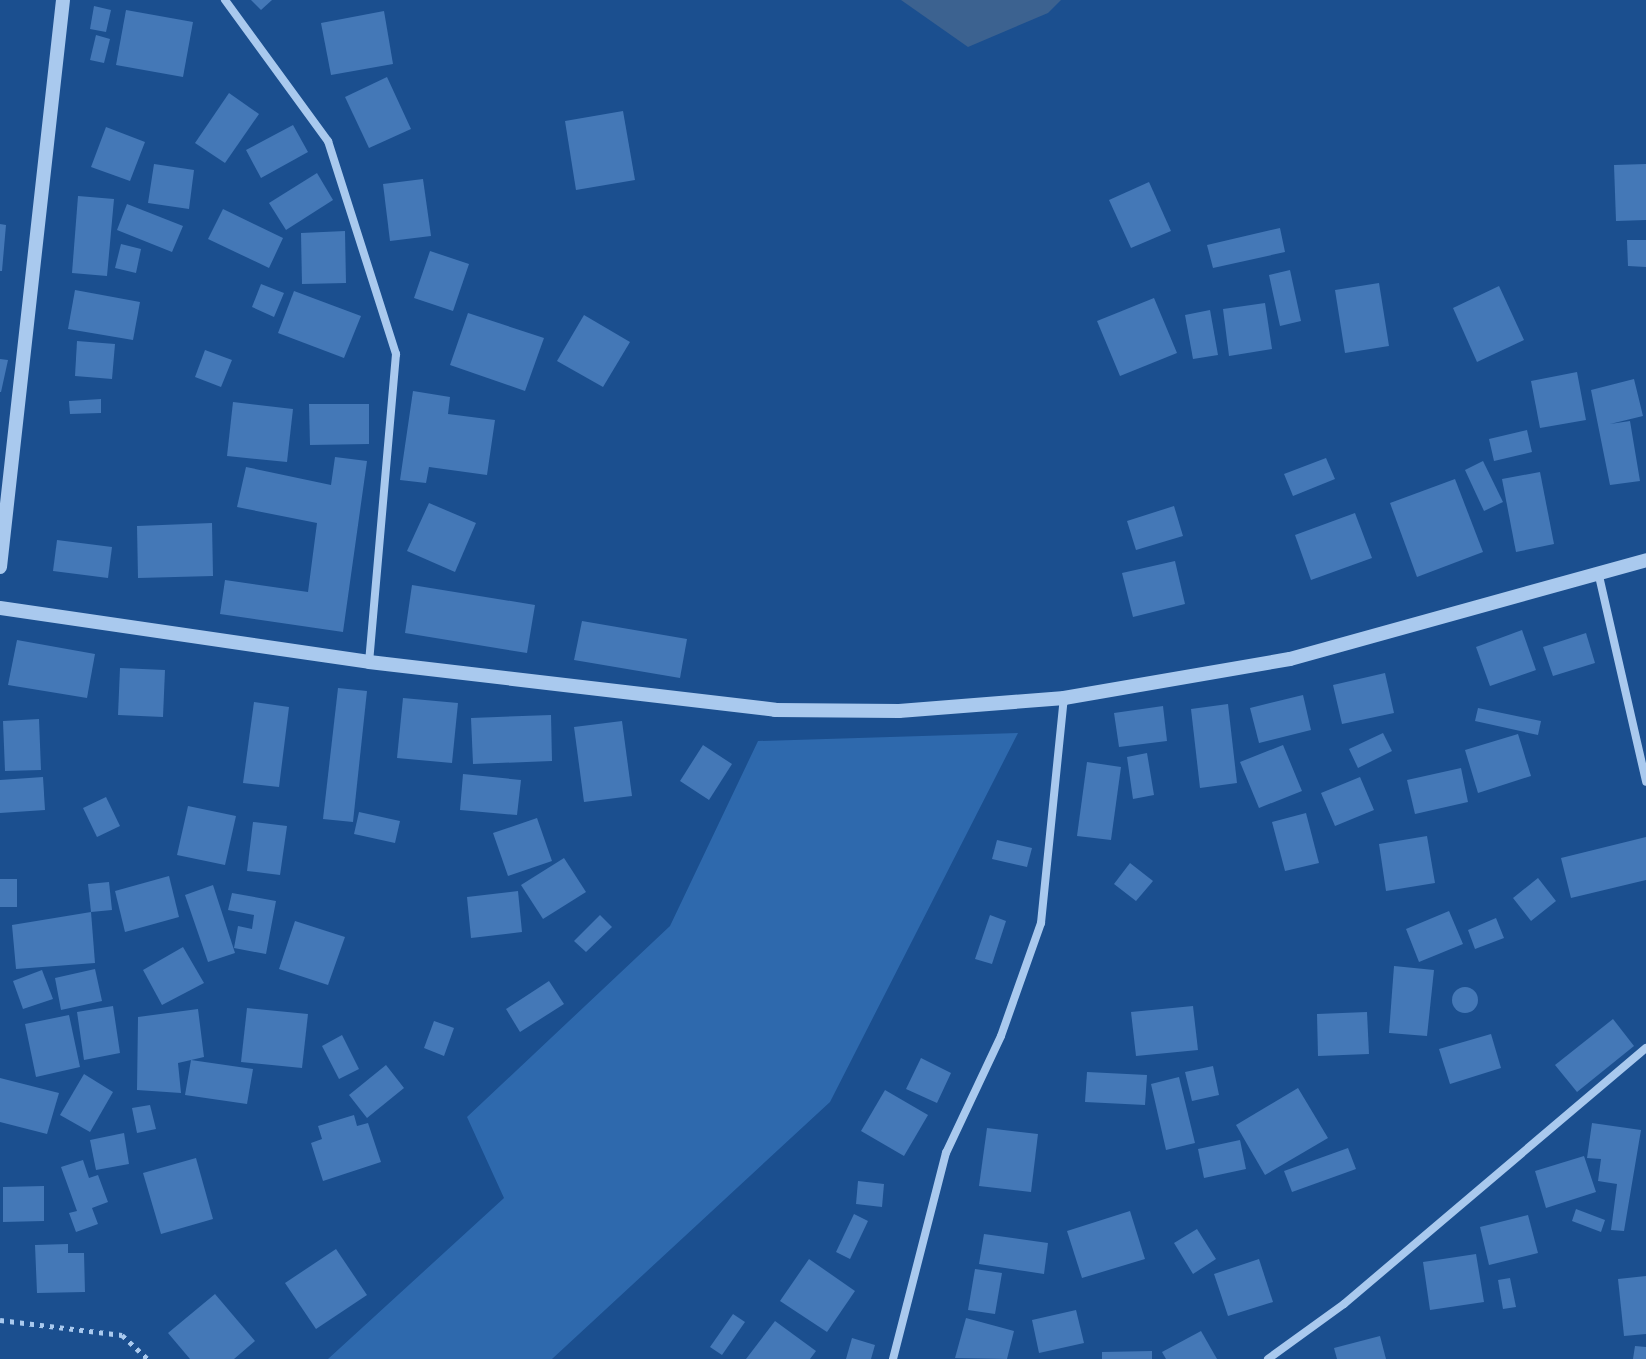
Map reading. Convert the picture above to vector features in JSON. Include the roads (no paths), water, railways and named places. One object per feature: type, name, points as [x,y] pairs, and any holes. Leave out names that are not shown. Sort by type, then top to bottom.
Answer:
[{"type":"street","points":[[0,567],[63,0]]},
{"type":"street","points":[[225,0],[328,141],[396,354],[369,662]]},
{"type":"street","points":[[0,608],[369,662],[775,710],[899,711],[1064,698],[1290,659],[1599,576],[1646,560]]},
{"type":"street","points":[[1599,576],[1646,782]]},
{"type":"street","points":[[893,1359],[946,1153],[1001,1036],[1041,923],[1064,698]]},
{"type":"street","points":[[1268,1359],[1344,1304],[1646,1048]]}]
